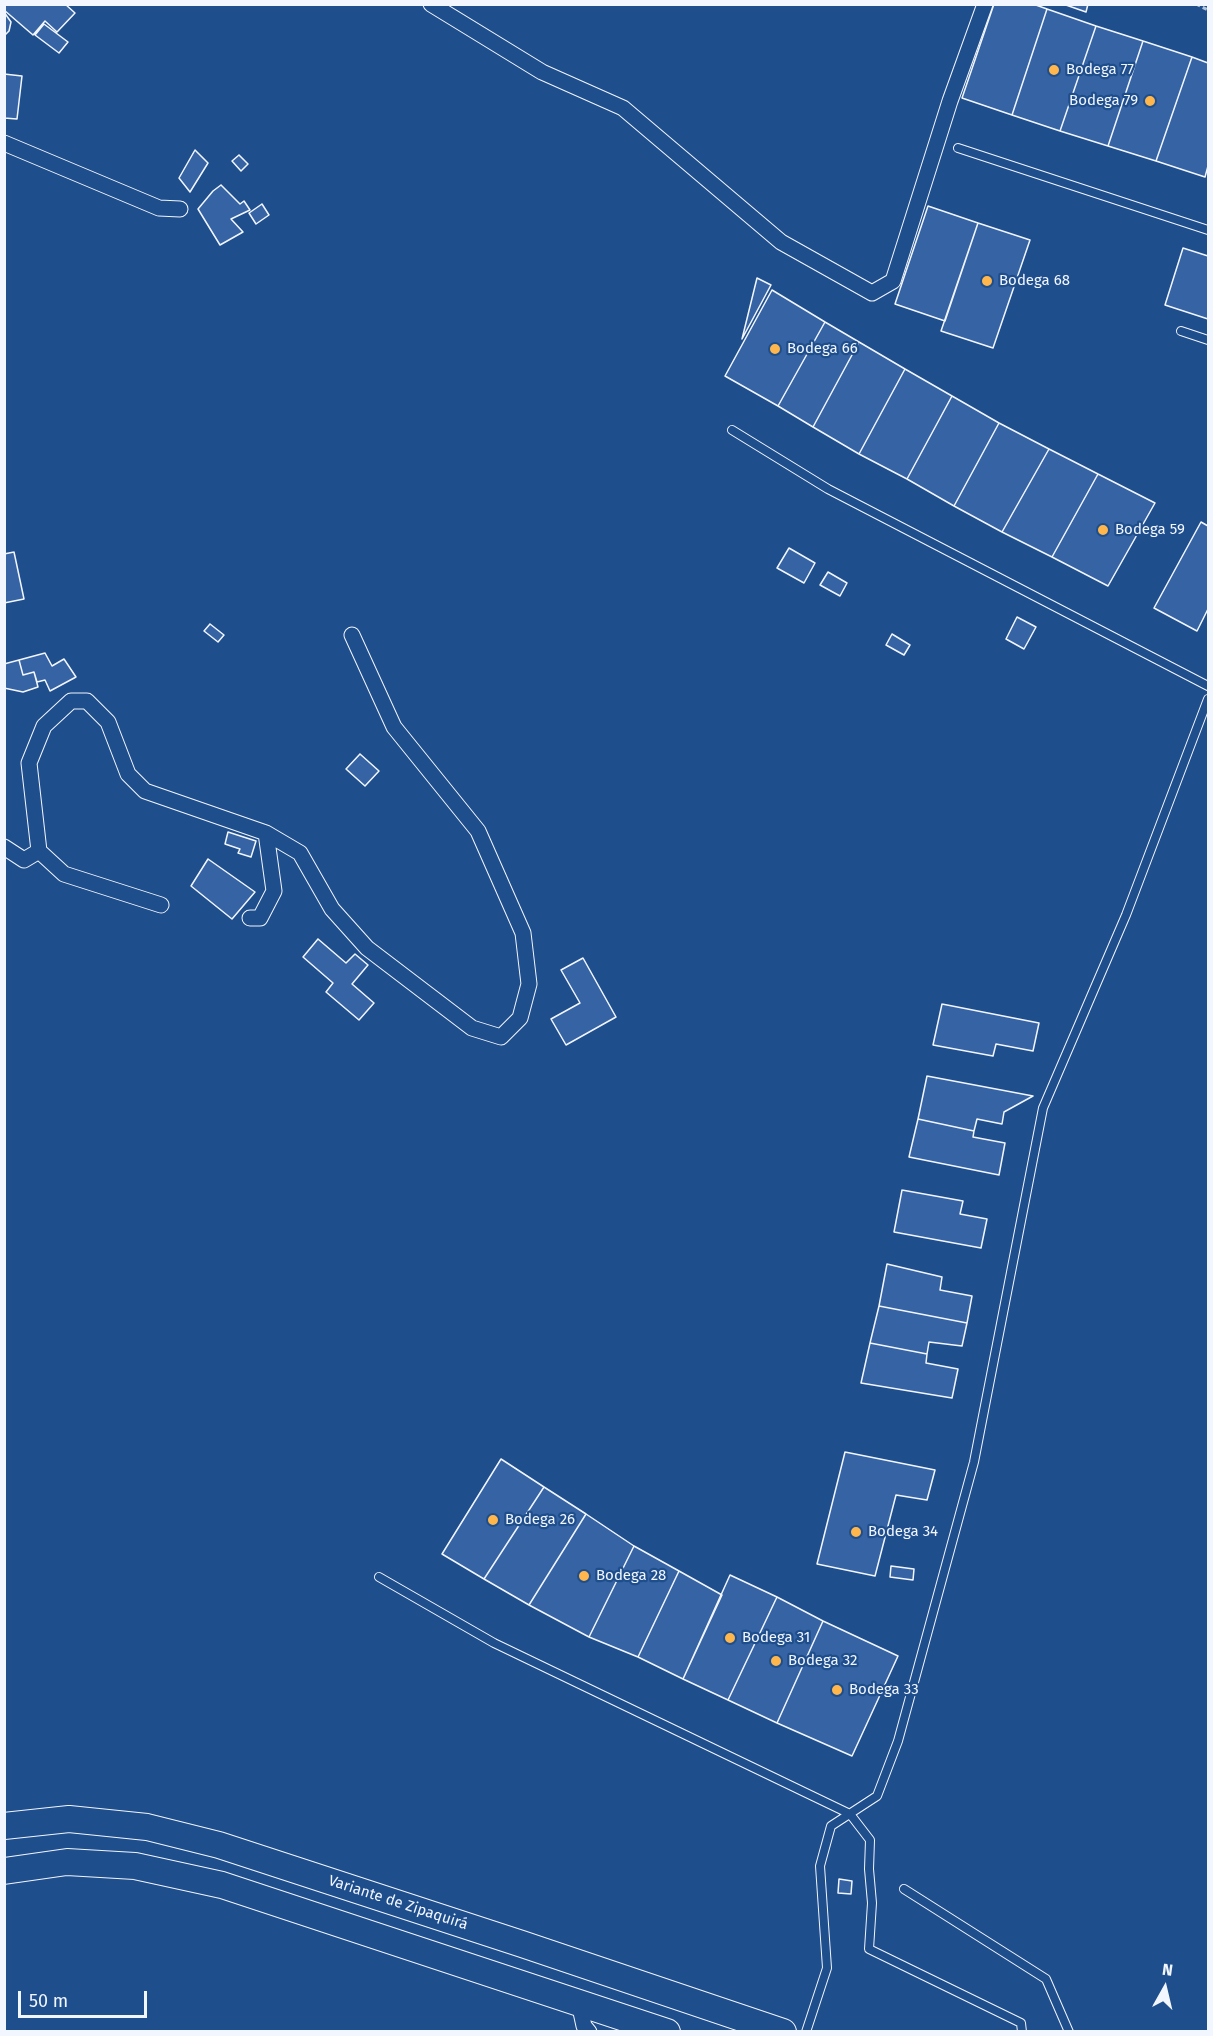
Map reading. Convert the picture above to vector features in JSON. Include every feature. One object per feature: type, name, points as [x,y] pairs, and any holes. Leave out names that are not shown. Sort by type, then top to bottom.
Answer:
[{"type":"highway","name":"Variante de Zipaquirá","points":[[4,1827],[69,1818],[147,1827],[219,1845],[783,2031]]},
{"type":"highway","points":[[4,1871],[67,1862],[135,1866],[222,1885],[667,2031]]},
{"type":"street","points":[[431,4],[542,72],[623,108],[781,242],[872,293],[893,281],[950,101],[985,4]]},
{"type":"street","points":[[4,143],[159,208],[180,209]]},
{"type":"street","points":[[161,905],[64,874],[39,851],[29,763],[44,726],[71,701],[87,701],[108,722],[128,774],[145,791],[266,832],[300,853],[332,909],[368,948],[472,1028],[501,1037],[520,1018],[529,984],[523,933],[478,831],[394,727],[352,635]]},
{"type":"street","points":[[250,918],[260,918],[274,891],[266,832]]},
{"type":"street","points":[[4,847],[24,860],[39,851]]},
{"type":"street","points":[[579,2003],[584,2026],[589,2031]]},
{"type":"lane","points":[[958,148],[1209,230]]},
{"type":"lane","points":[[1181,332],[1209,340]]},
{"type":"lane","points":[[732,430],[828,489],[1209,686]]},
{"type":"lane","points":[[806,2031],[827,1968],[820,1866],[831,1826],[877,1796],[898,1741],[974,1462],[1043,1108],[1126,915],[1209,699]]},
{"type":"lane","points":[[379,1577],[494,1643],[850,1814],[870,1840],[869,1869],[872,1903],[869,1949],[1022,2023],[1022,2031]]},
{"type":"lane","points":[[904,1889],[1046,1979],[1069,2031]]},
{"type":"path","points":[[1196,4],[1209,10]]},
{"type":"building","points":[[4,4],[65,4],[75,13],[57,32],[45,21],[33,35],[4,10]]},
{"type":"building","points":[[994,4],[1033,4],[1047,9],[1012,115],[962,98]]},
{"type":"building","points":[[1063,4],[1088,4],[1086,12]]},
{"type":"building","name":"Bodega 77","points":[[1047,9],[1096,26],[1060,131],[1012,115]]},
{"type":"building","points":[[4,12],[11,22],[9,31],[4,36]]},
{"type":"building","points":[[44,24],[68,42],[59,53],[35,35]]},
{"type":"building","points":[[1096,26],[1143,41],[1108,146],[1060,131]]},
{"type":"building","name":"Bodega 79","points":[[1143,41],[1192,57],[1156,161],[1108,146]]},
{"type":"building","points":[[1192,57],[1208,63],[1208,166],[1205,177],[1156,161]]},
{"type":"building","points":[[4,74],[22,76],[17,119],[4,118]]},
{"type":"building","points":[[195,150],[208,163],[190,192],[179,178]]},
{"type":"building","points":[[239,155],[248,164],[241,171],[232,161]]},
{"type":"building","points":[[221,185],[240,204],[244,201],[250,210],[231,219],[243,232],[220,245],[198,209]]},
{"type":"building","points":[[262,204],[269,215],[256,224],[249,213]]},
{"type":"building","points":[[928,206],[978,223],[945,321],[895,304]]},
{"type":"building","name":"Bodega 68","points":[[978,223],[1030,240],[993,348],[941,331]]},
{"type":"building","points":[[1183,248],[1208,256],[1208,319],[1165,305]]},
{"type":"building","points":[[757,278],[771,285],[742,339]]},
{"type":"building","name":"Bodega 66","points":[[772,290],[825,322],[778,406],[725,376]]},
{"type":"building","points":[[825,322],[859,342],[813,427],[778,406]]},
{"type":"building","points":[[859,342],[905,369],[859,454],[813,427]]},
{"type":"building","points":[[905,369],[952,396],[907,479],[859,454]]},
{"type":"building","points":[[952,396],[999,423],[954,506],[907,479]]},
{"type":"building","points":[[999,423],[1049,449],[1002,532],[954,506]]},
{"type":"building","points":[[1049,449],[1098,474],[1052,557],[1002,532]]},
{"type":"building","name":"Bodega 59","points":[[1098,474],[1155,503],[1108,586],[1052,557]]},
{"type":"building","points":[[1201,522],[1208,526],[1208,609],[1197,631],[1154,608]]},
{"type":"building","points":[[789,548],[815,563],[804,583],[777,568]]},
{"type":"building","points":[[14,552],[24,599],[4,603],[4,554]]},
{"type":"building","points":[[828,572],[847,583],[840,596],[820,585]]},
{"type":"building","points":[[1017,617],[1036,627],[1024,649],[1006,639]]},
{"type":"building","points":[[210,624],[224,635],[218,642],[204,631]]},
{"type":"building","points":[[892,634],[910,645],[904,655],[886,645]]},
{"type":"building","points":[[45,653],[52,666],[64,659],[76,677],[50,691],[45,680],[37,682],[34,672],[23,675],[19,660]]},
{"type":"building","points":[[19,660],[23,675],[34,672],[38,687],[23,692],[4,688],[4,664]]},
{"type":"building","points":[[360,754],[379,771],[365,786],[346,769]]},
{"type":"building","points":[[228,832],[256,841],[251,857],[238,853],[240,849],[225,844]]},
{"type":"building","points":[[208,859],[255,892],[232,919],[191,886]]},
{"type":"building","points":[[318,939],[346,963],[355,954],[368,965],[352,984],[374,1003],[359,1020],[326,992],[333,983],[303,957]]},
{"type":"building","points":[[583,958],[616,1017],[566,1045],[551,1019],[580,1003],[561,970]]},
{"type":"building","points":[[942,1004],[1039,1023],[1033,1051],[996,1044],[993,1056],[933,1045]]},
{"type":"building","points":[[927,1076],[1033,1096],[1004,1112],[1002,1124],[977,1119],[974,1131],[918,1119]]},
{"type":"building","points":[[918,1119],[974,1131],[973,1137],[1005,1143],[999,1175],[909,1157]]},
{"type":"building","points":[[902,1190],[963,1201],[960,1214],[987,1219],[981,1248],[894,1232]]},
{"type":"building","points":[[887,1264],[942,1277],[940,1290],[972,1296],[967,1323],[879,1306]]},
{"type":"building","points":[[879,1306],[967,1323],[962,1346],[929,1342],[927,1354],[870,1343]]},
{"type":"building","points":[[870,1343],[927,1354],[926,1363],[958,1369],[952,1398],[861,1383]]},
{"type":"building","name":"Bodega 34","points":[[845,1452],[935,1470],[927,1500],[896,1495],[875,1576],[817,1564]]},
{"type":"building","name":"Bodega 26","points":[[501,1459],[544,1487],[484,1579],[442,1554]]},
{"type":"building","points":[[544,1487],[586,1514],[529,1605],[484,1579]]},
{"type":"building","name":"Bodega 28","points":[[586,1514],[634,1546],[589,1637],[529,1605]]},
{"type":"building","points":[[634,1546],[679,1571],[638,1657],[589,1637]]},
{"type":"building","points":[[891,1566],[914,1569],[913,1580],[890,1577]]},
{"type":"building","points":[[679,1571],[722,1595],[683,1679],[638,1657]]},
{"type":"building","name":"Bodega 31","points":[[730,1575],[777,1597],[728,1700],[683,1679]]},
{"type":"building","name":"Bodega 32","points":[[777,1597],[823,1621],[777,1723],[728,1700]]},
{"type":"building","name":"Bodega 33","points":[[823,1621],[898,1656],[852,1756],[777,1723]]},
{"type":"building","points":[[839,1879],[852,1881],[851,1894],[838,1893]]},
{"type":"place","name":"Bodega 77","points":[[1054,70]]},
{"type":"place","name":"Bodega 79","points":[[1150,101]]},
{"type":"place","name":"Bodega 68","points":[[987,281]]},
{"type":"place","name":"Bodega 66","points":[[775,349]]},
{"type":"place","name":"Bodega 59","points":[[1103,530]]},
{"type":"place","name":"Bodega 26","points":[[493,1520]]},
{"type":"place","name":"Bodega 34","points":[[856,1532]]},
{"type":"place","name":"Bodega 28","points":[[584,1576]]},
{"type":"place","name":"Bodega 31","points":[[730,1638]]},
{"type":"place","name":"Bodega 32","points":[[776,1661]]},
{"type":"place","name":"Bodega 33","points":[[837,1690]]}]
